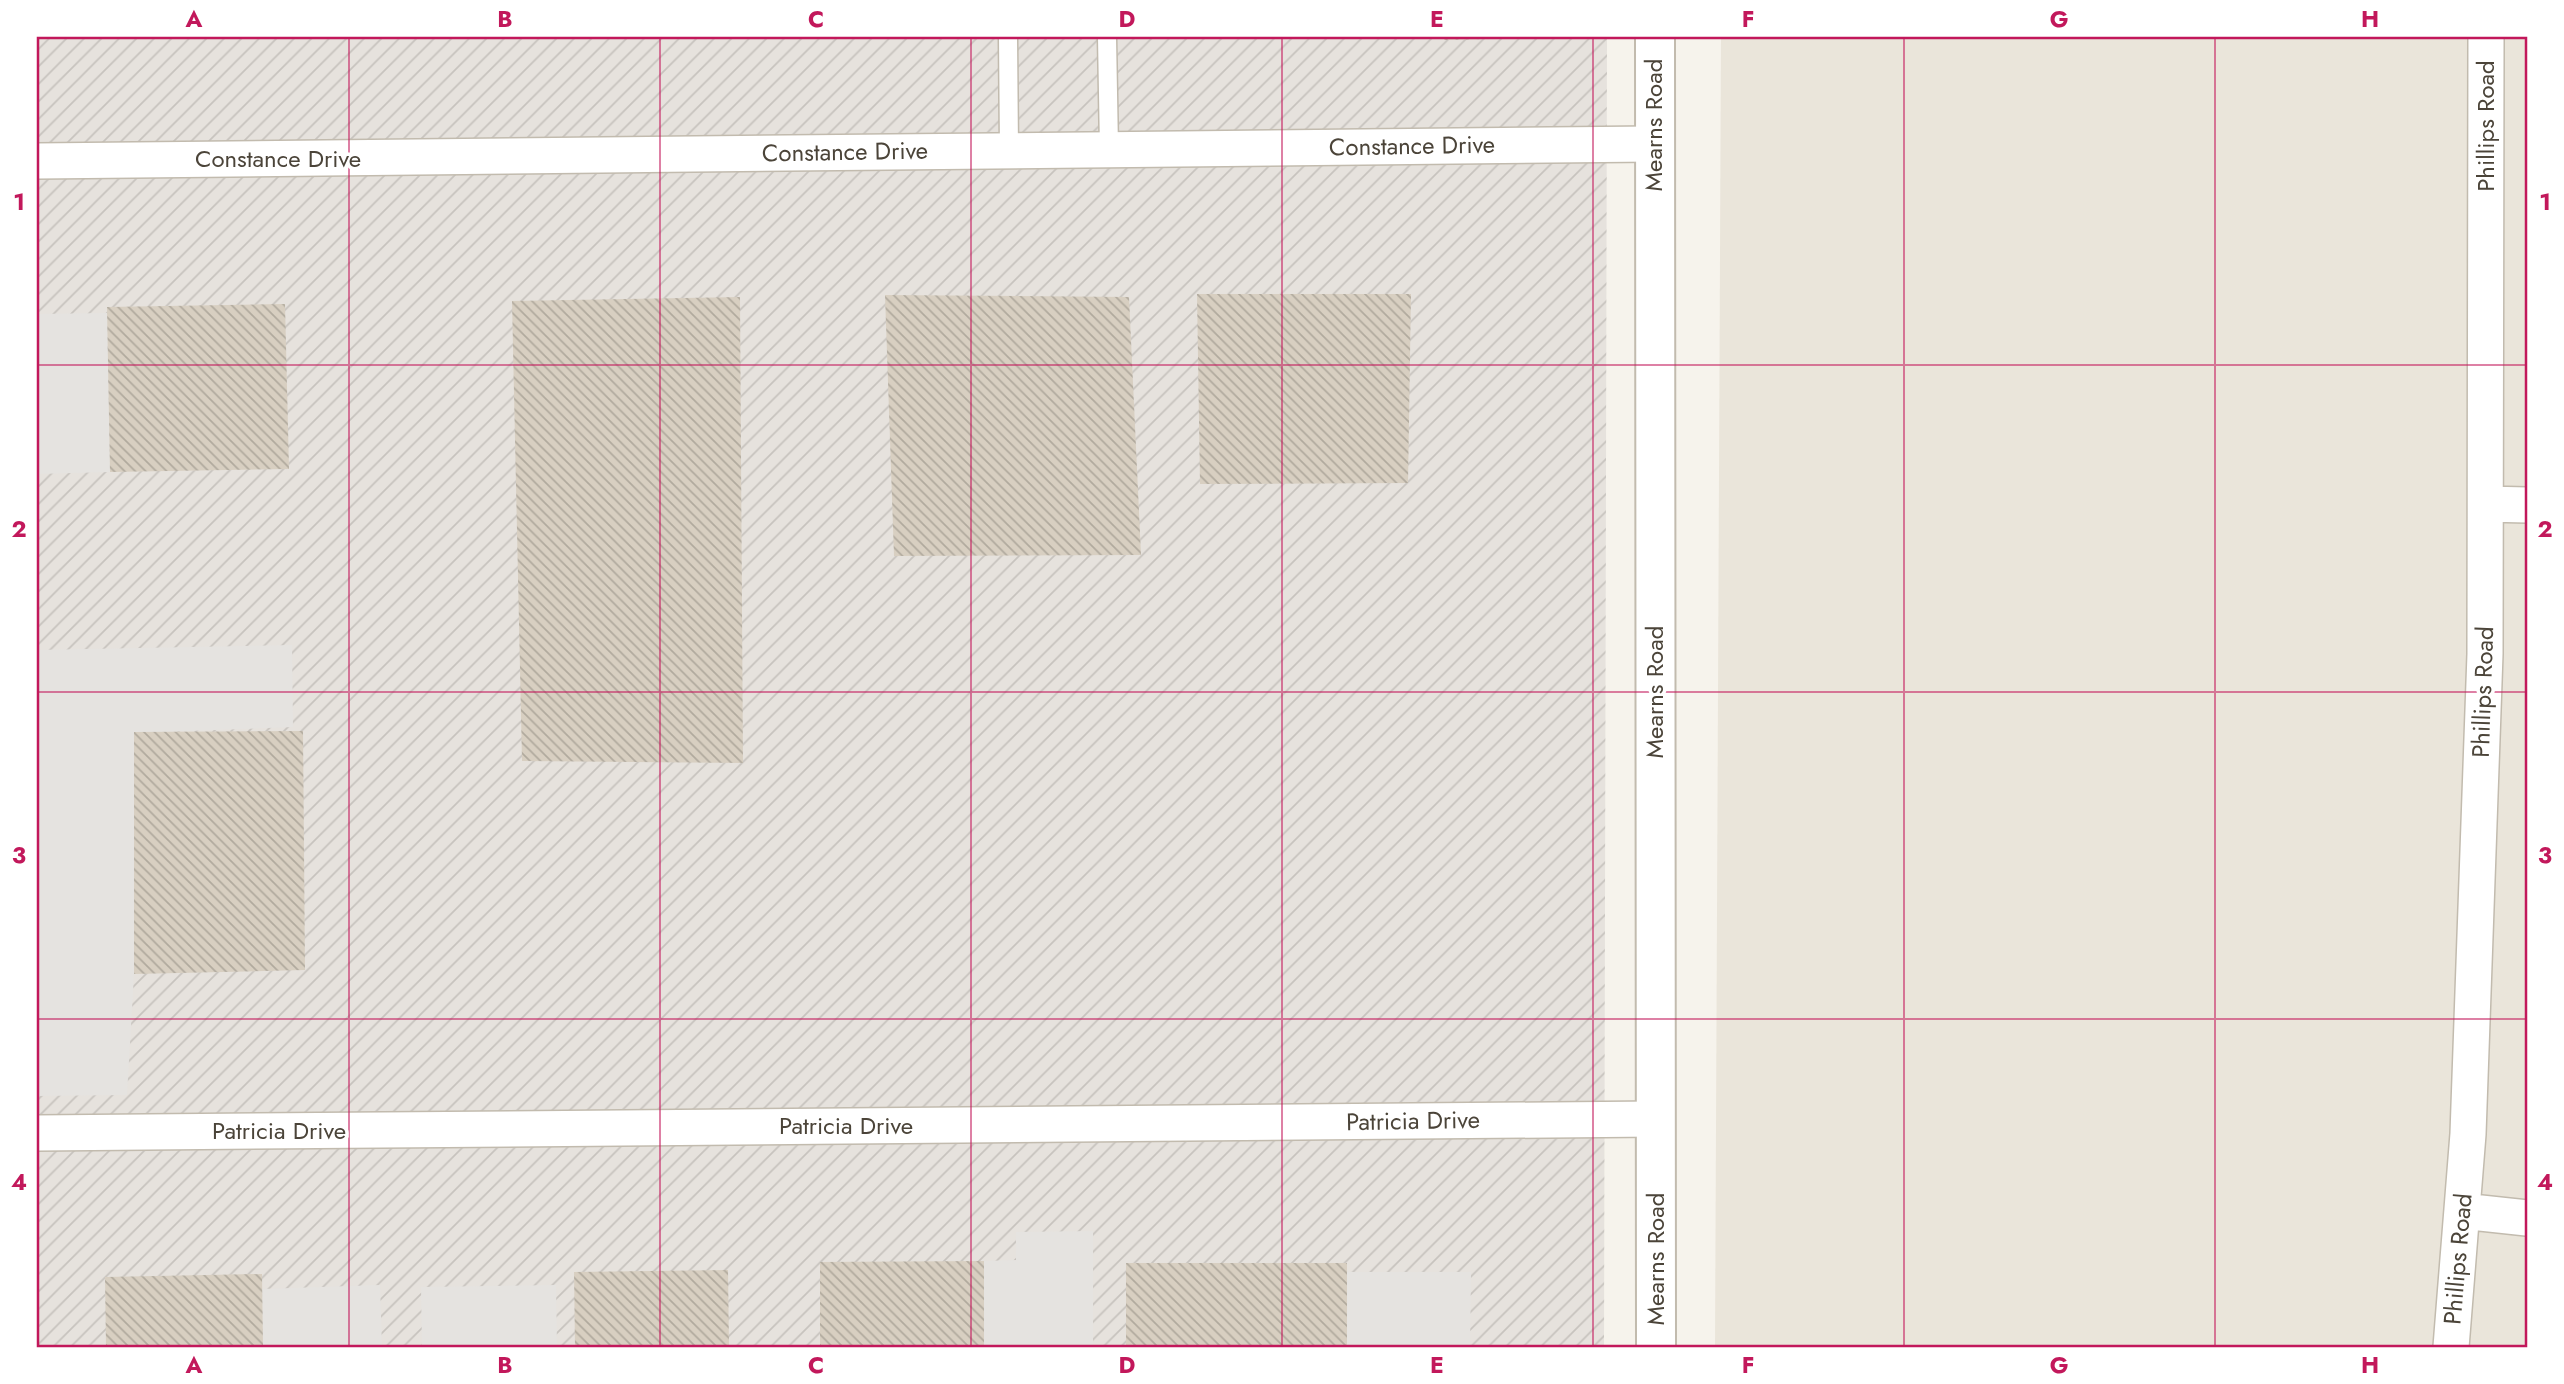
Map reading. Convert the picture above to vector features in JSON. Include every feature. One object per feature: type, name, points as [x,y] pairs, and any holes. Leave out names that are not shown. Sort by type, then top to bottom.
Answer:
[{"type":"street","name":"Mearns Road","points":[[1655,37],[1656,1347]]},
{"type":"street","name":"Phillips Road","points":[[2451,1347],[2468,1134],[2484,682],[2486,37]]},
{"type":"street","name":"Constance Drive","points":[[37,161],[1653,144]]},
{"type":"street","points":[[2486,504],[2527,505]]},
{"type":"street","name":"Patricia Drive","points":[[37,1133],[1656,1119]]},
{"type":"street","points":[[2462,1211],[2527,1218]]},
{"type":"lane","points":[[1008,37],[1009,150]]},
{"type":"lane","points":[[1107,37],[1109,149]]},
{"type":"shaded area","points":[[37,37],[1607,37],[1604,1347],[37,1347]]},
{"type":"shaded area","points":[[1721,37],[2527,37],[2527,1347],[1715,1347]]},
{"type":"shaded area","points":[[107,313],[110,472],[37,474],[37,314]]},
{"type":"shaded area","points":[[292,645],[293,727],[134,733],[134,974],[127,1095],[37,1096],[37,650]]},
{"type":"shaded area","points":[[1093,1231],[1093,1347],[984,1347],[984,1261],[1016,1260],[1016,1232]]},
{"type":"shaded area","points":[[1347,1272],[1471,1272],[1470,1347],[1347,1347]]},
{"type":"shaded area","points":[[380,1285],[382,1347],[263,1347],[262,1289]]},
{"type":"shaded area","points":[[556,1285],[557,1347],[422,1347],[421,1287]]},
{"type":"building","points":[[1444,37],[1491,37],[1491,39],[1444,40]]},
{"type":"building","points":[[1197,294],[1411,294],[1408,483],[1200,484]]},
{"type":"building","points":[[885,295],[1129,297],[1141,555],[894,556]]},
{"type":"building","points":[[740,297],[743,763],[522,761],[512,301]]},
{"type":"building","points":[[285,304],[289,469],[110,472],[107,307]]},
{"type":"building","points":[[303,731],[305,970],[134,974],[134,732]]},
{"type":"building","points":[[984,1261],[984,1347],[820,1347],[820,1262]]},
{"type":"building","points":[[1126,1263],[1347,1263],[1347,1347],[1126,1347]]},
{"type":"building","points":[[728,1270],[729,1347],[575,1347],[574,1272]]},
{"type":"building","points":[[262,1274],[263,1347],[106,1347],[105,1277]]}]
